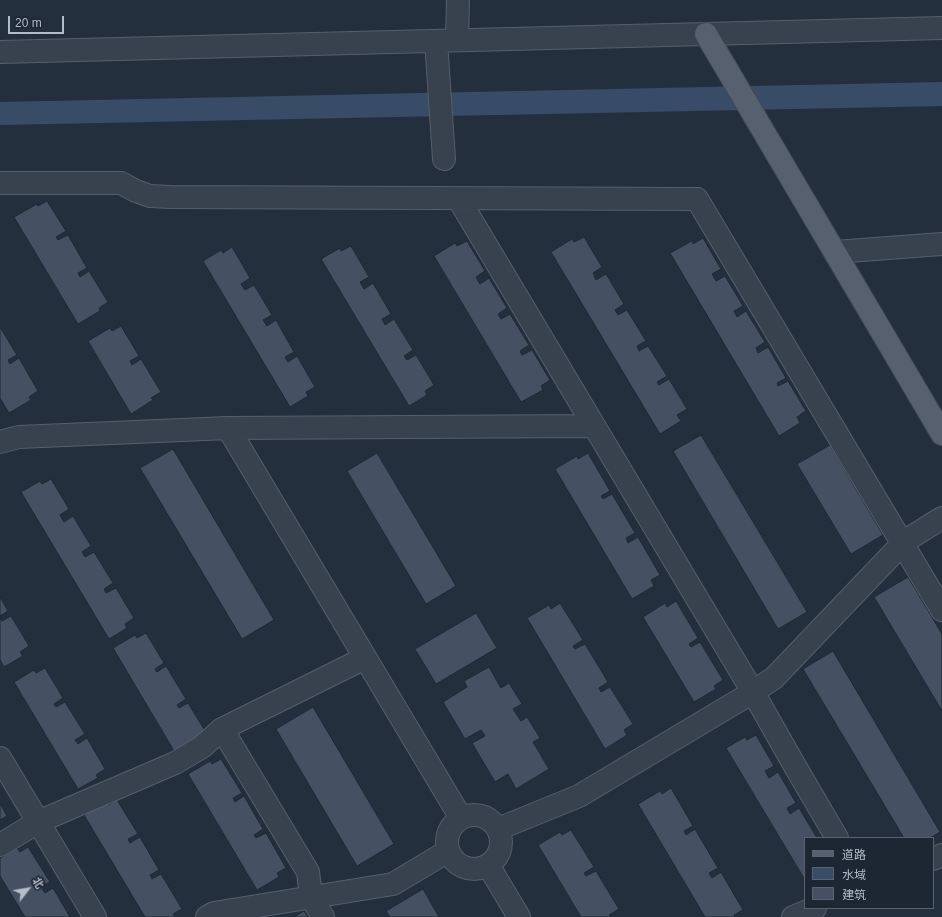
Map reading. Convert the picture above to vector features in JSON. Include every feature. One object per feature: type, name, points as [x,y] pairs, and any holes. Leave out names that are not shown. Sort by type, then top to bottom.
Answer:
[{"type":"main road","points":[[706,34],[942,434]]},
{"type":"street","points":[[444,159],[447,41],[458,0]]},
{"type":"street","points":[[0,52],[942,28]]},
{"type":"street","points":[[0,182],[121,183],[150,196],[170,197],[697,199],[942,610]]},
{"type":"street","points":[[458,198],[753,692],[836,837]]},
{"type":"street","points":[[835,252],[942,244]]},
{"type":"street","points":[[0,442],[19,437],[228,428],[594,426]]},
{"type":"street","points":[[228,428],[460,818]]},
{"type":"street","points":[[498,829],[579,796],[774,678],[902,544],[942,518]]},
{"type":"street","points":[[0,845],[38,822],[175,763],[202,747],[222,729],[365,658]]},
{"type":"street","points":[[222,729],[308,872],[311,897],[323,917]]},
{"type":"street","points":[[0,758],[95,917]]},
{"type":"street","points":[[473,814],[482,815],[490,819],[498,829],[502,841],[497,858],[483,868],[474,870],[466,868],[458,864],[448,851],[446,842],[451,826],[464,816],[473,814]]},
{"type":"street","points":[[206,917],[214,913],[392,884],[448,851]]},
{"type":"street","points":[[488,865],[519,917]]},
{"type":"street","points":[[793,917],[813,909]]},
{"type":"water","points":[[942,82],[942,106],[0,125],[0,102]]},
{"type":"building","points":[[47,201],[66,231],[56,237],[58,240],[68,235],[87,268],[78,273],[80,277],[89,271],[108,302],[99,308],[100,311],[78,324],[14,217],[37,204],[38,206]]},
{"type":"building","points":[[584,237],[602,267],[593,273],[596,280],[606,274],[624,304],[615,310],[618,315],[627,310],[646,341],[637,346],[639,351],[648,346],[667,376],[657,382],[659,385],[669,379],[687,409],[677,415],[681,421],[660,434],[551,252],[572,239],[574,242]]},
{"type":"building","points":[[703,238],[721,269],[712,274],[716,281],[725,276],[743,306],[734,311],[737,317],[746,311],[765,342],[756,348],[758,353],[768,347],[786,378],[777,383],[778,386],[788,381],[806,411],[797,417],[800,423],[779,436],[670,253],[692,241],[693,244]]},
{"type":"building","points":[[467,241],[485,271],[476,277],[480,284],[489,278],[507,308],[498,314],[501,319],[510,314],[529,345],[520,351],[522,355],[532,350],[550,380],[541,386],[543,390],[521,402],[434,256],[455,243],[457,246]]},
{"type":"building","points":[[351,246],[369,277],[360,282],[364,289],[373,283],[391,314],[382,319],[385,325],[394,319],[413,350],[404,356],[407,360],[416,355],[434,385],[425,391],[427,395],[409,406],[321,259],[340,248],[341,251]]},
{"type":"building","points":[[232,247],[250,278],[241,284],[245,290],[254,285],[272,315],[263,320],[267,326],[276,320],[294,352],[285,357],[288,362],[297,356],[315,387],[306,392],[308,396],[290,407],[203,261],[221,250],[223,253]]},
{"type":"building","points":[[121,326],[139,356],[130,361],[132,365],[141,359],[161,392],[151,398],[153,400],[131,414],[88,341],[110,328],[112,331]]},
{"type":"building","points":[[0,327],[17,355],[8,360],[10,364],[19,358],[38,391],[29,397],[31,400],[9,413],[0,398]]},
{"type":"building","points":[[701,435],[807,612],[778,629],[673,451]]},
{"type":"building","points":[[830,445],[883,535],[851,554],[797,464]]},
{"type":"building","points":[[173,449],[274,620],[242,639],[140,468]]},
{"type":"building","points":[[377,453],[456,586],[426,604],[347,471]]},
{"type":"building","points":[[588,453],[610,491],[601,496],[603,499],[612,494],[635,533],[626,538],[628,543],[638,537],[660,575],[651,580],[654,586],[632,599],[555,469],[577,456],[578,459]]},
{"type":"building","points":[[51,479],[69,509],[60,515],[64,522],[73,516],[91,546],[82,552],[85,557],[94,552],[113,583],[104,589],[106,593],[116,588],[134,618],[125,624],[127,628],[109,639],[21,492],[40,481],[42,484]]},
{"type":"building","points":[[908,577],[942,634],[942,711],[874,597]]},
{"type":"building","points":[[0,597],[8,611],[0,616]]},
{"type":"building","points":[[676,601],[698,638],[689,644],[691,647],[700,642],[723,680],[714,686],[716,689],[694,702],[643,617],[665,603],[667,607]]},
{"type":"building","points":[[560,603],[583,640],[573,646],[575,649],[585,644],[608,682],[599,688],[601,692],[610,687],[633,724],[624,730],[627,735],[605,749],[527,618],[549,605],[551,609]]},
{"type":"building","points":[[476,613],[497,648],[436,684],[415,649]]},
{"type":"building","points":[[11,616],[29,646],[20,652],[23,656],[4,667],[0,660],[0,618],[2,621]]},
{"type":"building","points":[[146,633],[164,663],[155,669],[157,672],[166,666],[186,699],[177,705],[179,708],[188,703],[207,734],[177,756],[113,648],[135,635],[137,638]]},
{"type":"building","points":[[833,651],[940,832],[932,837],[903,837],[803,669]]},
{"type":"building","points":[[489,667],[501,688],[509,683],[522,704],[513,709],[521,721],[527,717],[540,738],[533,742],[549,769],[516,789],[508,774],[495,782],[472,743],[485,736],[481,730],[465,739],[443,702],[467,687],[464,681]]},
{"type":"building","points":[[45,668],[63,698],[54,704],[56,707],[65,702],[85,734],[75,740],[78,744],[87,738],[105,769],[96,775],[98,778],[78,789],[14,682],[34,670],[36,673]]},
{"type":"building","points":[[313,707],[394,844],[357,866],[276,729]]},
{"type":"building","points":[[756,735],[774,766],[765,771],[769,778],[778,772],[796,803],[787,808],[790,814],[799,808],[816,837],[804,837],[804,878],[726,748],[745,737],[747,740]]},
{"type":"building","points":[[221,759],[242,793],[233,798],[235,802],[244,796],[263,829],[254,835],[256,838],[266,833],[286,868],[277,873],[279,877],[257,890],[188,774],[210,761],[212,764]]},
{"type":"building","points":[[671,788],[693,826],[684,831],[686,835],[695,829],[718,868],[709,873],[712,878],[721,872],[743,910],[734,915],[735,917],[705,917],[638,804],[660,791],[662,794]]},
{"type":"building","points":[[117,800],[138,834],[128,839],[130,843],[140,837],[159,870],[150,875],[152,879],[161,874],[182,909],[173,914],[175,917],[145,917],[84,815],[106,802],[108,805]]},
{"type":"building","points":[[0,803],[7,816],[0,820]]},
{"type":"building","points":[[571,830],[594,867],[584,873],[586,876],[596,871],[619,909],[609,915],[611,917],[581,917],[538,845],[560,832],[562,835]]},
{"type":"building","points":[[28,847],[50,882],[41,887],[45,893],[53,888],[70,917],[25,917],[0,876],[0,858],[17,848],[20,852]]},
{"type":"building","points":[[423,889],[439,917],[390,917],[386,911]]},
{"type":"building","points":[[304,911],[308,917],[294,917]]}]
